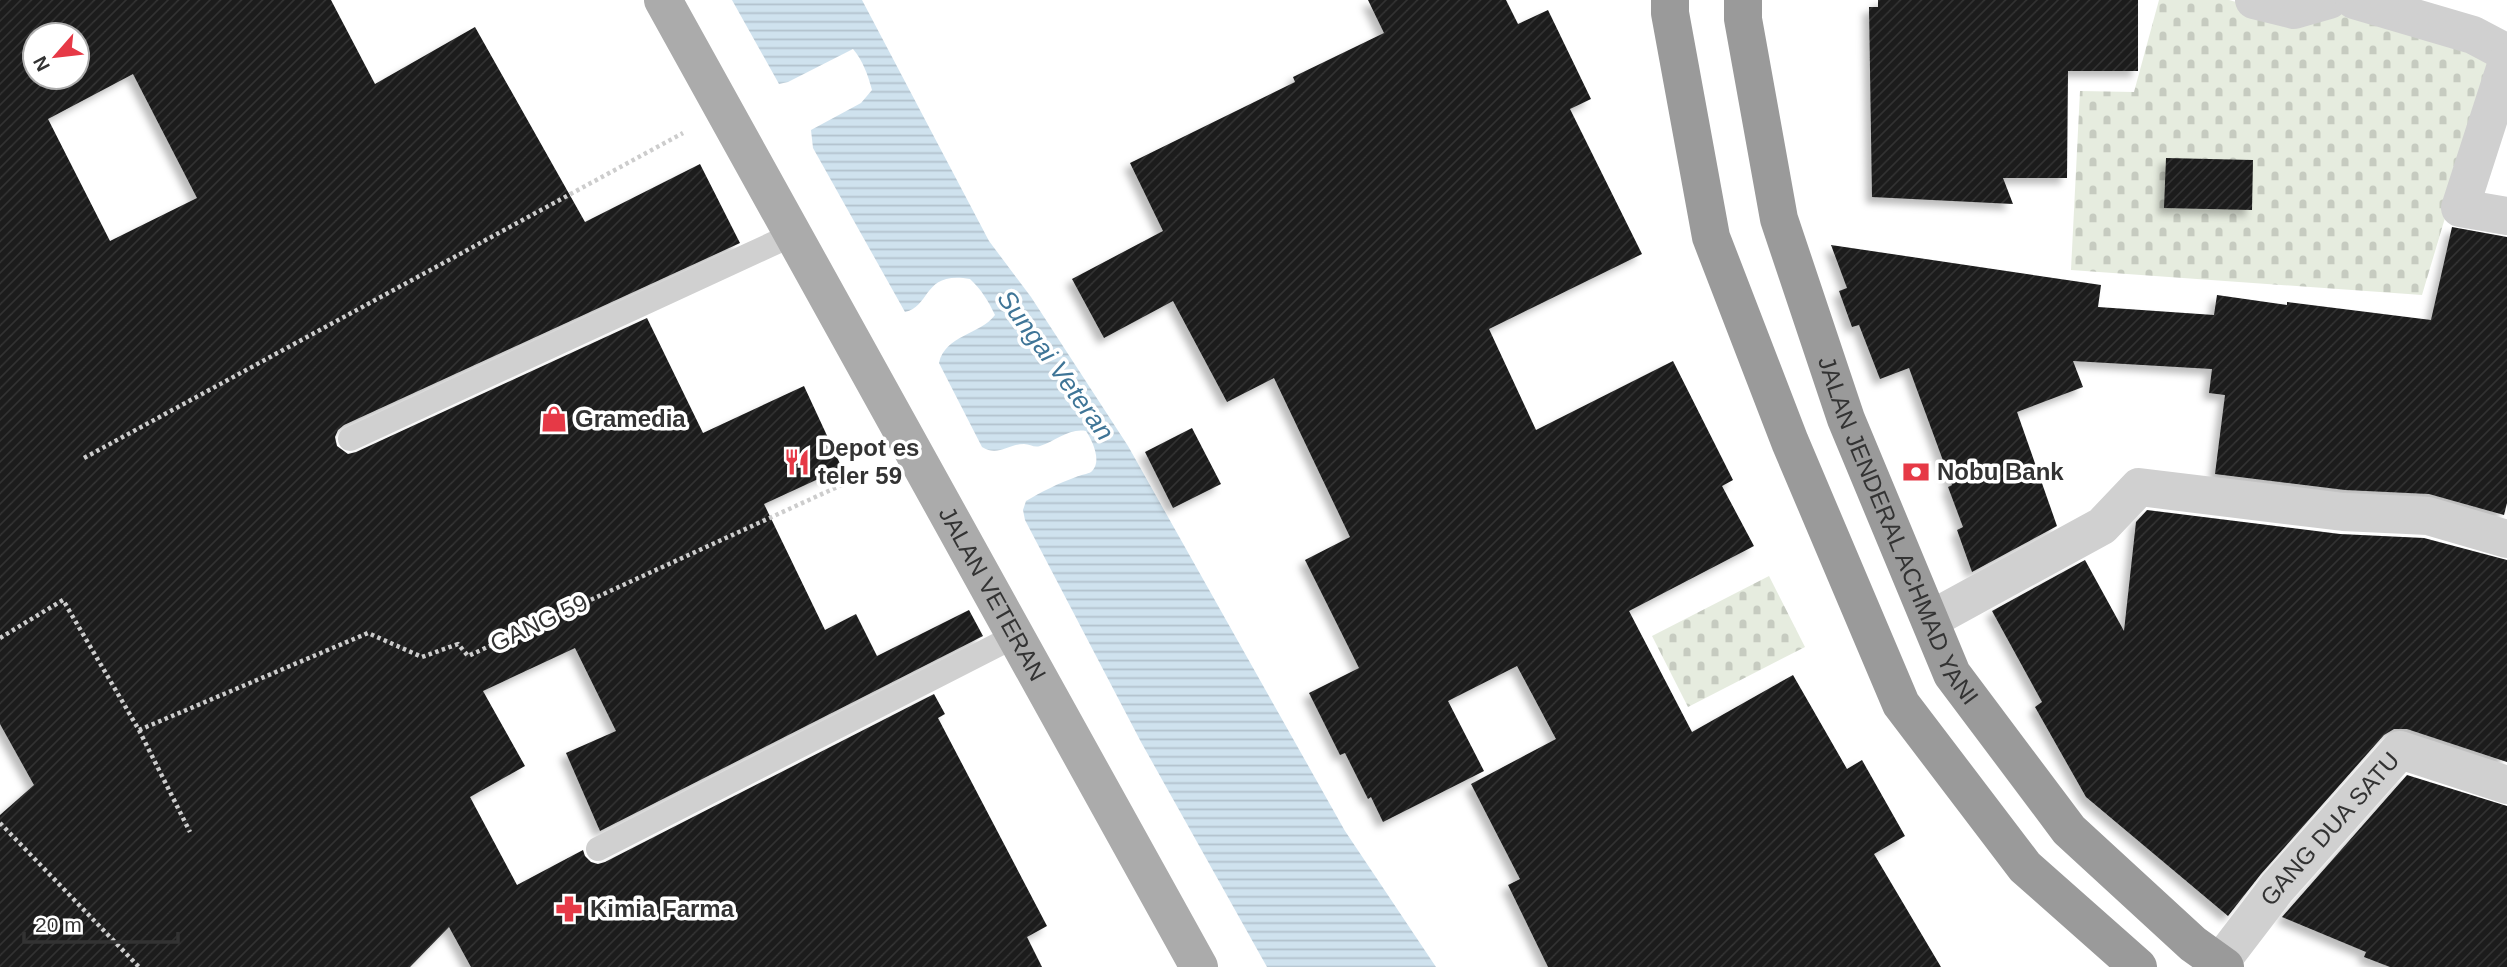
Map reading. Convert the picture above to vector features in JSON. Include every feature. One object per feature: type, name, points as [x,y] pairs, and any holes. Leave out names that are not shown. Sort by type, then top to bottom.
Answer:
[{"type":"highway","points":[[1670,0],[1670,13],[1711,237],[1790,442],[1901,704],[2025,867],[2138,967]]},
{"type":"highway","name":"JALAN JENDERAL ACHMAD YANI","points":[[1743,0],[1743,19],[1779,219],[1846,419],[1952,674],[2069,830],[2193,944],[2222,965]]},
{"type":"main road","name":"JALAN VETERAN","points":[[663,0],[1199,967]]},
{"type":"street","points":[[2254,0],[2294,10],[2329,0]]},
{"type":"street","points":[[2354,0],[2473,36],[2507,52]]},
{"type":"street","points":[[2507,62],[2460,208],[2507,216]]},
{"type":"street","points":[[1930,620],[2102,526],[2139,487],[2343,512],[2428,516],[2507,539]]},
{"type":"street","name":"GANG DUA SATU","points":[[2222,965],[2277,888],[2400,750],[2507,785]]},
{"type":"lane","points":[[350,439],[794,234]]},
{"type":"lane","points":[[598,849],[1015,636]]},
{"type":"path","points":[[84,458],[725,110]]},
{"type":"path","name":"GANG 59","points":[[139,730],[368,633],[422,657],[458,644],[468,656],[914,452]]},
{"type":"path","points":[[0,638],[64,600],[139,730],[190,832]]},
{"type":"path","points":[[0,823],[139,967]]},
{"type":"green space","points":[[2159,0],[2229,0],[2298,19],[2329,3],[2494,54],[2422,295],[2071,270],[2080,91],[2134,92]]},
{"type":"green space","points":[[1769,576],[1805,647],[1688,707],[1652,636]]},
{"type":"water","name":"Sungai Veteran","points":[[732,0],[862,0],[989,241],[1031,297],[1128,446],[1345,831],[1436,967],[1267,967],[1141,742],[1025,520],[1023,510],[1026,501],[1057,485],[1090,473],[1094,468],[1095,451],[1086,431],[1074,431],[1038,446],[1026,444],[993,451],[982,447],[939,363],[948,346],[989,322],[995,315],[990,305],[970,279],[955,278],[935,284],[914,309],[905,312],[813,148],[811,130],[861,103],[872,90],[860,58],[853,49],[779,84]]},
{"type":"building","points":[[0,0],[331,0],[375,84],[475,27],[585,222],[700,164],[740,243],[344,425],[335,437],[337,446],[348,454],[356,452],[647,318],[703,433],[804,386],[842,468],[764,504],[825,630],[856,614],[877,656],[969,610],[983,636],[600,831],[566,753],[616,731],[575,648],[483,691],[525,766],[470,797],[517,885],[583,850],[591,862],[605,862],[934,694],[945,714],[938,718],[1047,926],[1027,937],[1042,967],[471,967],[449,927],[410,967],[0,967],[0,815],[34,785],[0,724]],"holes":[[[133,74],[197,198],[110,241],[48,119]]]},
{"type":"building","points":[[1368,0],[1506,0],[1518,24],[1548,10],[1591,99],[1570,109],[1642,254],[1489,329],[1536,430],[1673,361],[1733,480],[1722,486],[1754,546],[1629,611],[1692,732],[1793,675],[1847,769],[1862,760],[1905,836],[1874,854],[1941,967],[1548,967],[1508,885],[1520,879],[1471,784],[1556,739],[1517,666],[1448,701],[1484,771],[1383,822],[1345,753],[1340,755],[1309,693],[1359,668],[1305,560],[1350,537],[1274,378],[1227,402],[1173,301],[1104,338],[1072,279],[1163,231],[1130,163],[1295,82],[1293,77],[1384,33]]},
{"type":"building","points":[[1878,0],[2138,0],[2138,71],[2068,71],[2067,178],[2003,178],[2013,204],[1872,197],[1869,7],[1878,7]]},
{"type":"building","points":[[2166,158],[2253,160],[2252,210],[2164,208]]},
{"type":"building","points":[[2452,227],[2507,237],[2507,503],[2504,515],[2429,494],[2345,490],[2215,474],[2225,395],[2209,393],[2212,369],[2073,361],[2083,387],[2017,412],[2057,526],[1972,572],[1957,530],[1963,527],[1948,487],[1952,485],[1909,368],[1880,379],[1859,325],[1852,327],[1839,291],[1847,288],[1831,245],[2101,285],[2098,307],[2214,315],[2217,295],[2431,320]]},
{"type":"building","points":[[1192,428],[1221,484],[1173,508],[1145,452]]},
{"type":"building","points":[[2147,510],[2340,534],[2424,538],[2507,560],[2507,762],[2407,729],[2394,729],[2384,735],[2261,874],[2228,916],[2086,797],[2035,707],[2042,702],[1992,611],[2085,560],[2124,631],[2136,522]]},
{"type":"building","points":[[2407,775],[2507,806],[2507,967],[2390,967],[2364,957],[2366,952],[2282,917]]},
{"type":"place","name":"Gramedia","points":[[554,419]]},
{"type":"place","name":"Depot es teler 59","points":[[797,462]]},
{"type":"place","name":"Nobu Bank","points":[[1916,472]]},
{"type":"place","name":"Kimia Farma","points":[[569,909]]}]
